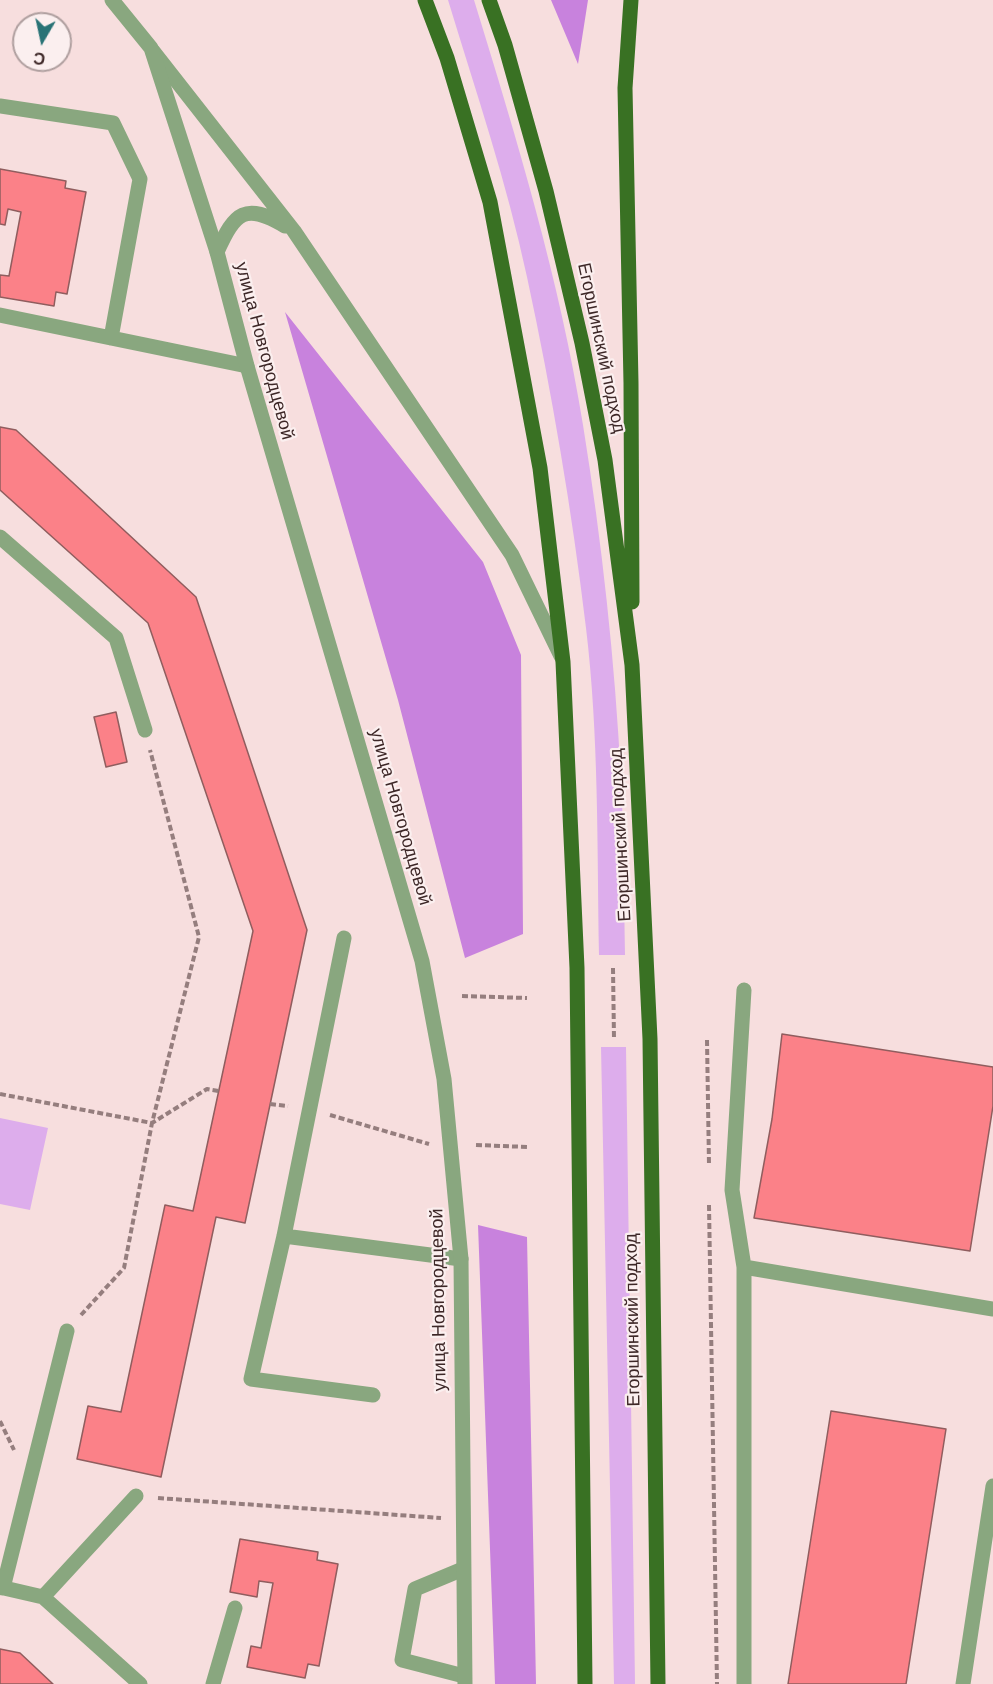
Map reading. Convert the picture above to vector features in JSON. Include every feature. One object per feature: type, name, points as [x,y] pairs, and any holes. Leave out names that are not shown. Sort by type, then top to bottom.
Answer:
[{"type":"main road","points":[[425,0],[447,58],[490,202],[540,468],[563,662],[577,968],[585,1684]]},
{"type":"main road","name":"Егоршинский подход","points":[[489,0],[505,45],[546,191],[582,343],[605,460],[632,665],[650,1039],[658,1684]]},
{"type":"main road","points":[[631,0],[625,88],[631,395],[632,665]]},
{"type":"street","name":"улица Новгородцевой","points":[[112,0],[151,48],[217,252],[246,366],[422,961],[444,1079],[461,1259],[464,1680]]},
{"type":"street","points":[[151,48],[294,231],[513,555],[563,662]]},
{"type":"street","points":[[0,106],[113,123],[140,179],[111,338]]},
{"type":"street","points":[[217,252],[233,222],[245,214],[262,213],[294,231]]},
{"type":"street","points":[[0,315],[246,366]]},
{"type":"street","points":[[0,537],[116,638],[145,730]]},
{"type":"street","points":[[344,938],[284,1236],[251,1379],[373,1395]]},
{"type":"street","points":[[744,990],[732,1190],[744,1267],[744,1684]]},
{"type":"street","points":[[284,1236],[461,1259]]},
{"type":"street","points":[[744,1267],[993,1309]]},
{"type":"street","points":[[67,1331],[1,1588],[43,1597],[140,1684]]},
{"type":"street","points":[[963,1684],[993,1486]]},
{"type":"street","points":[[43,1597],[136,1496]]},
{"type":"street","points":[[463,1569],[415,1589],[402,1660],[464,1680]]},
{"type":"street","points":[[213,1684],[235,1608]]},
{"type":"path","points":[[67,1331],[124,1268],[152,1123],[198,937],[145,730]]},
{"type":"path","points":[[613,968],[614,1039]]},
{"type":"path","points":[[462,996],[527,998]]},
{"type":"path","points":[[706,1040],[709,1172]]},
{"type":"path","points":[[0,1094],[152,1123],[207,1089],[219,1091]]},
{"type":"path","points":[[270,1104],[309,1109],[436,1146]]},
{"type":"path","points":[[476,1145],[528,1147]]},
{"type":"path","points":[[717,1684],[709,1196],[732,1190]]},
{"type":"path","points":[[136,1496],[462,1519]]},
{"type":"shaded area","points":[[448,0],[474,0],[536,211],[573,371],[596,514],[611,646],[622,802],[625,955],[599,955],[597,792],[590,669],[568,496],[545,364],[510,207]]},
{"type":"shaded area","points":[[551,0],[588,0],[578,64]]},
{"type":"shaded area","points":[[285,312],[483,562],[521,655],[523,934],[465,958],[398,700]]},
{"type":"shaded area","points":[[601,1047],[626,1047],[635,1684],[614,1684]]},
{"type":"shaded area","points":[[0,1118],[48,1128],[30,1210],[0,1204]]},
{"type":"shaded area","points":[[478,1225],[527,1237],[536,1684],[495,1684]]},
{"type":"building","points":[[0,169],[66,181],[65,188],[86,192],[67,294],[56,292],[54,306],[0,297],[0,275],[9,276],[21,212],[8,209],[5,225],[0,224]]},
{"type":"building","points":[[0,427],[16,430],[196,597],[307,930],[245,1223],[216,1217],[161,1477],[77,1459],[88,1406],[121,1412],[165,1205],[193,1211],[253,931],[148,623],[0,490]]},
{"type":"building","points":[[116,712],[127,762],[106,767],[94,717]]},
{"type":"building","points":[[782,1034],[993,1067],[993,1106],[970,1251],[754,1218],[772,1119]]},
{"type":"building","points":[[831,1411],[946,1429],[906,1684],[788,1684]]},
{"type":"building","points":[[240,1539],[318,1552],[317,1560],[338,1564],[319,1666],[308,1664],[305,1678],[247,1667],[251,1646],[261,1648],[273,1583],[259,1581],[257,1597],[230,1592]]},
{"type":"building","points":[[0,1649],[20,1653],[53,1684],[0,1684]]}]
